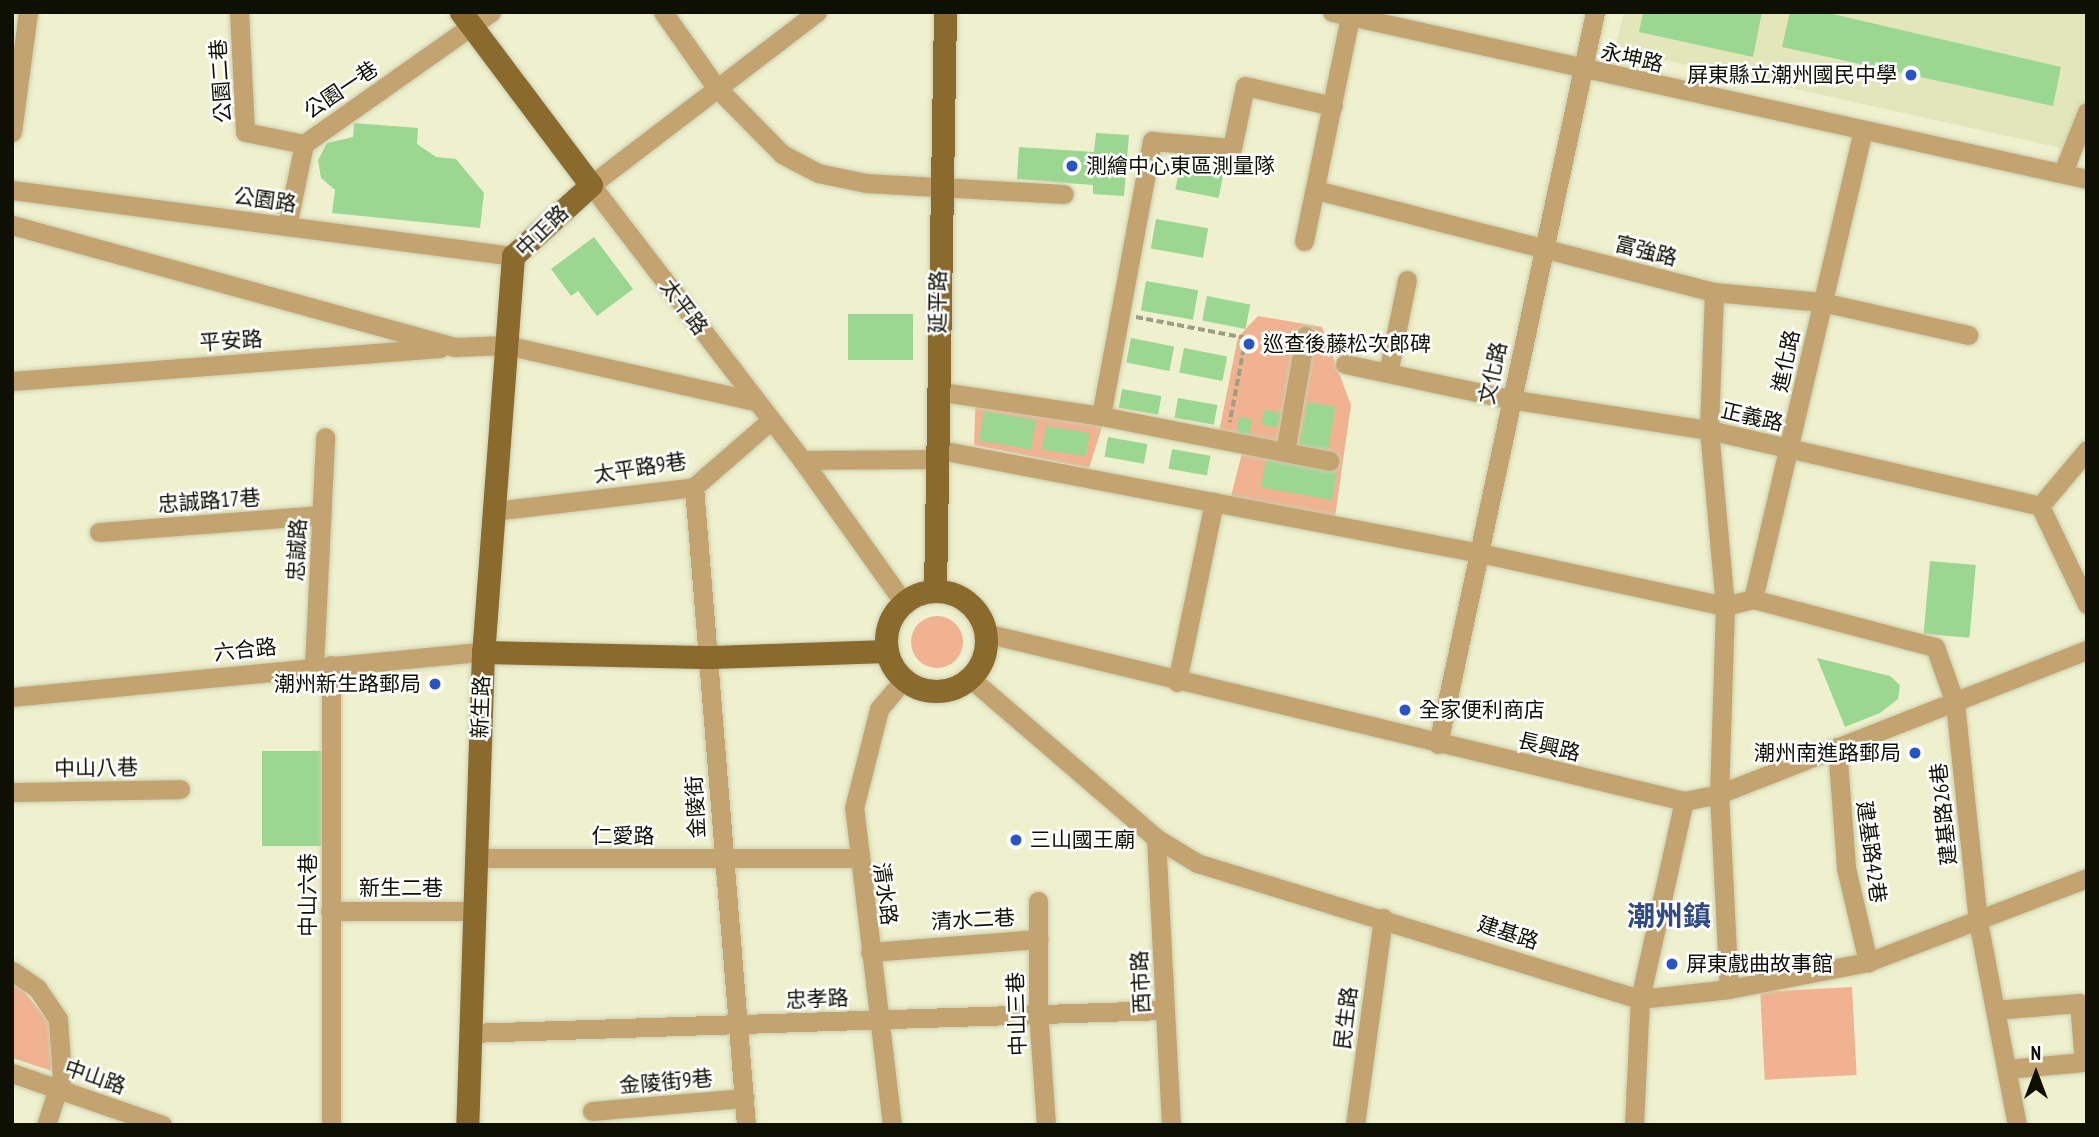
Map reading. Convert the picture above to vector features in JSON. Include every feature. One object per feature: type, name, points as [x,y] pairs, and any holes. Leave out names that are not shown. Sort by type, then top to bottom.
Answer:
[{"type":"main road","name":"延平路","points":[[935,591],[934,454],[945,12]]},
{"type":"main road","name":"太平路","points":[[468,20],[591,185]]},
{"type":"main road","name":"中正路","points":[[483,652],[513,256],[591,185]]},
{"type":"main road","points":[[935,591],[972,607],[985,633],[985,650],[970,678],[937,691],[904,679],[887,651],[890,621],[904,603],[935,591]]},
{"type":"main road","name":"新生路","points":[[467,1125],[483,652],[712,657],[887,651]]},
{"type":"street","points":[[12,132],[28,12]]},
{"type":"street","name":"公園二巷","points":[[239,12],[245,132],[303,144]]},
{"type":"street","name":"公園一巷","points":[[287,226],[303,144],[468,20],[491,12]]},
{"type":"street","points":[[663,12],[716,87],[782,154],[818,173],[940,188],[1064,194]]},
{"type":"street","name":"中正路","points":[[591,185],[716,87],[796,19],[817,12]]},
{"type":"street","name":"文化路","points":[[1438,744],[1475,552],[1595,12]]},
{"type":"street","points":[[1304,241],[1333,106],[1341,14]]},
{"type":"street","name":"永坤路","points":[[1341,14],[1862,133],[2087,179]]},
{"type":"street","points":[[1101,416],[1152,141],[1232,148],[1245,86],[1333,106]]},
{"type":"street","points":[[2063,172],[2087,112]]},
{"type":"street","name":"進化路","points":[[1753,599],[1862,133]]},
{"type":"street","name":"太平路","points":[[591,185],[802,460],[904,603]]},
{"type":"street","name":"公園路","points":[[12,190],[513,256]]},
{"type":"street","name":"富強路","points":[[1316,190],[1714,292],[1822,302],[1968,335]]},
{"type":"street","points":[[12,225],[454,347]]},
{"type":"street","points":[[1388,373],[1407,280]]},
{"type":"street","points":[[1714,292],[1709,430],[1725,606],[1719,794],[1729,989]]},
{"type":"street","points":[[1285,452],[1305,337]]},
{"type":"street","name":"平安路","points":[[12,381],[506,345],[755,401]]},
{"type":"street","name":"正義路","points":[[1345,365],[1510,399],[1709,430],[2040,506]]},
{"type":"street","points":[[936,391],[1101,416],[1330,461]]},
{"type":"street","name":"太平路9巷","points":[[494,511],[694,487],[771,420]]},
{"type":"street","name":"忠誠路","points":[[323,665],[321,515],[325,437]]},
{"type":"street","points":[[2087,450],[2040,506],[2087,604]]},
{"type":"street","points":[[802,460],[934,454],[1214,502],[1475,552],[1725,606],[1753,599]]},
{"type":"street","name":"金陵街","points":[[694,487],[712,657],[722,859],[746,1125]]},
{"type":"street","points":[[1177,682],[1214,502]]},
{"type":"street","name":"忠誠路17巷","points":[[100,532],[321,515]]},
{"type":"street","name":"建基路26巷","points":[[1753,599],[1935,647],[1955,703],[1978,921],[2017,1125]]},
{"type":"street","name":"長興路","points":[[985,633],[1177,682],[1684,801],[1719,794],[2087,650]]},
{"type":"street","name":"六合路","points":[[12,697],[323,665],[483,652]]},
{"type":"street","name":"中山六巷","points":[[323,665],[330,911],[331,1125]]},
{"type":"street","name":"建基路","points":[[970,678],[1156,838],[1197,863],[1640,999],[1729,989],[1868,962],[2087,878]]},
{"type":"street","name":"清水路","points":[[892,1125],[857,858],[854,808],[863,760],[879,709],[904,679]]},
{"type":"street","name":"建基路42巷","points":[[1836,747],[1846,869],[1868,962]]},
{"type":"street","name":"中山八巷","points":[[12,792],[180,789]]},
{"type":"street","points":[[1634,1125],[1640,999],[1684,801]]},
{"type":"street","name":"西市路","points":[[1156,838],[1171,1125]]},
{"type":"street","name":"仁愛路","points":[[474,858],[857,858]]},
{"type":"street","name":"中山三巷","points":[[1038,901],[1038,1011],[1046,1125]]},
{"type":"street","name":"新生二巷","points":[[330,911],[473,911]]},
{"type":"street","name":"民生路","points":[[1356,1125],[1383,918]]},
{"type":"street","name":"清水二巷","points":[[870,952],[1038,939]]},
{"type":"street","points":[[12,971],[37,988],[58,1019],[63,1060],[58,1089],[46,1125]]},
{"type":"street","points":[[1995,1010],[2078,1003],[2084,1062],[2006,1069]]},
{"type":"street","name":"忠孝路","points":[[470,1033],[880,1020],[1038,1011],[1165,1010]]},
{"type":"street","name":"中山路","points":[[12,1073],[162,1125]]},
{"type":"street","name":"金陵街9巷","points":[[592,1111],[744,1098]]},
{"type":"path","points":[[1120,314],[1246,338],[1226,440]]},
{"type":"shaded area","name":"屏東縣立潮州國民中學","points":[[1624,12],[2087,12],[2087,114],[2074,151],[1615,49]]},
{"type":"shaded area","points":[[1258,316],[1322,327],[1351,405],[1335,517],[1231,496],[1242,453],[1103,424],[1089,468],[974,445],[976,388],[1219,432],[1238,337]]},
{"type":"shaded area","points":[[937,616],[956,623],[963,642],[956,661],[937,668],[918,661],[911,642],[918,623]]},
{"type":"shaded area","points":[[12,977],[50,1023],[55,1072],[12,1058]]},
{"type":"shaded area","points":[[1852,987],[1857,1075],[1765,1080],[1760,992]]},
{"type":"building","points":[[1643,12],[1762,12],[1753,57],[1639,32]]},
{"type":"building","points":[[1790,12],[1824,12],[2061,67],[2053,106],[1782,47]]},
{"type":"building","points":[[354,123],[418,128],[417,144],[436,157],[456,159],[484,193],[480,228],[332,213],[335,190],[321,178],[318,160],[327,143],[353,137]]},
{"type":"building","name":"測繪中心東區測量隊","points":[[1096,133],[1129,135],[1124,196],[1093,194],[1093,185],[1017,179],[1019,147],[1094,152]]},
{"type":"building","points":[[1180,166],[1223,174],[1219,198],[1175,190]]},
{"type":"building","points":[[1156,219],[1208,228],[1203,258],[1151,249]]},
{"type":"building","points":[[594,237],[633,289],[597,316],[578,291],[571,296],[551,269]]},
{"type":"building","points":[[1146,281],[1198,290],[1193,320],[1141,311]]},
{"type":"building","points":[[1207,296],[1250,304],[1245,329],[1202,321]]},
{"type":"building","points":[[848,314],[913,314],[913,360],[848,360]]},
{"type":"building","points":[[1131,338],[1174,346],[1169,371],[1126,363]]},
{"type":"building","points":[[1184,348],[1227,356],[1222,381],[1179,373]]},
{"type":"building","points":[[1122,389],[1161,396],[1158,415],[1119,408]]},
{"type":"building","points":[[1178,398],[1217,405],[1214,425],[1175,418]]},
{"type":"building","points":[[1307,402],[1336,407],[1328,450],[1299,445]]},
{"type":"building","points":[[1264,410],[1281,413],[1278,428],[1261,425]]},
{"type":"building","points":[[984,411],[1036,420],[1031,450],[979,441]]},
{"type":"building","points":[[1239,417],[1252,419],[1249,438],[1236,436]]},
{"type":"building","points":[[1046,426],[1089,433],[1086,457],[1042,450]]},
{"type":"building","points":[[1108,437],[1147,444],[1144,464],[1105,457]]},
{"type":"building","points":[[1172,449],[1210,456],[1207,475],[1169,469]]},
{"type":"building","points":[[1266,460],[1337,473],[1332,500],[1261,488]]},
{"type":"building","points":[[1930,561],[1976,565],[1969,638],[1924,634]]},
{"type":"building","points":[[1817,658],[1890,676],[1900,685],[1898,699],[1880,713],[1845,727]]},
{"type":"building","points":[[262,751],[331,751],[331,846],[262,846]]},
{"type":"place","name":"屏東縣立潮州國民中學","points":[[1911,75]]},
{"type":"place","name":"測繪中心東區測量隊","points":[[1072,166]]},
{"type":"place","name":"巡查後藤松次郎碑","points":[[1249,344]]},
{"type":"place","name":"潮州新生路郵局","points":[[435,684]]},
{"type":"place","name":"全家便利商店","points":[[1405,710]]},
{"type":"place","name":"潮州南進路郵局","points":[[1915,753]]},
{"type":"place","name":"三山國王廟","points":[[1016,840]]},
{"type":"place","name":"屏東戲曲故事館","points":[[1672,964]]},
{"type":"district","name":"潮州鎮","points":[[1669,916]]}]
